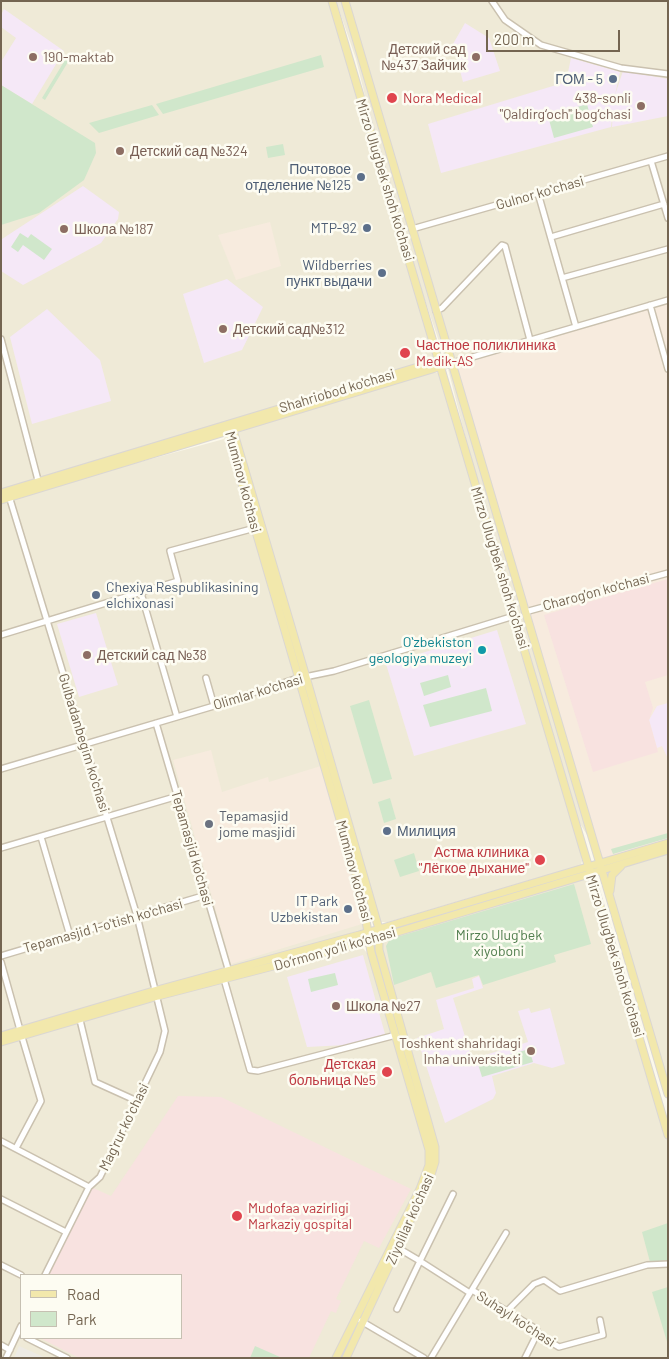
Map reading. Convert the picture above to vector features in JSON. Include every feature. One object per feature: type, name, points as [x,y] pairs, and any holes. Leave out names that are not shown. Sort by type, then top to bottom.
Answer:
[{"type":"main road","name":"Mirzo Ulug'bek shoh ko'chasi","points":[[332,1],[668,1135]]},
{"type":"main road","name":"Mirzo Ulug'bek shoh ko'chasi","points":[[345,1],[668,1094]]},
{"type":"main road","points":[[339,23],[350,19]]},
{"type":"main road","name":"Shahriobod ko'chasi","points":[[1,500],[6,494],[229,429],[439,363],[452,362]]},
{"type":"main road","name":"Muminov ko'chasi","points":[[229,429],[255,528],[302,677],[362,894],[369,932]]},
{"type":"main road","name":"Muminov ko'chasi","points":[[229,429],[378,929]]},
{"type":"main road","points":[[495,552],[506,548]]},
{"type":"main road","points":[[533,680],[544,677]]},
{"type":"main road","points":[[600,866],[668,843]]},
{"type":"main road","name":"Do‘rmon yo‘li ko‘chasi","points":[[1,1036],[80,1020],[158,993],[224,979],[369,941],[600,866],[625,862],[668,850]]},
{"type":"main road","points":[[609,896],[612,875],[625,862]]},
{"type":"main road","name":"Do‘rmon yo‘li ko‘chasi","points":[[1,1042],[21,1033],[229,972],[589,870]]},
{"type":"main road","name":"Ziyolilar ko'chasi","points":[[378,929],[380,950],[435,1147],[435,1162],[430,1178],[398,1248],[388,1261]]},
{"type":"main road","name":"Ziyolilar ko'chasi","points":[[336,1358],[359,1320],[388,1261],[420,1189],[429,1161],[426,1135],[369,941],[369,932]]},
{"type":"main road","name":"Ziyolilar ko'chasi","points":[[346,1358],[359,1320]]},
{"type":"street","points":[[492,1],[505,20],[541,45],[621,68],[668,74]]},
{"type":"street","name":"Gulnor koʻchasi","points":[[412,229],[668,156]]},
{"type":"street","points":[[651,161],[668,218]]},
{"type":"street","points":[[538,193],[576,327]]},
{"type":"street","points":[[551,238],[664,204]]},
{"type":"street","points":[[436,311],[442,308],[502,245],[505,246],[530,340]]},
{"type":"street","points":[[562,278],[668,249]]},
{"type":"street","points":[[452,362],[668,300]]},
{"type":"street","points":[[650,305],[668,369]]},
{"type":"street","points":[[1,339],[39,485]]},
{"type":"street","name":"Gulbadanbegim ko'chasi","points":[[6,494],[48,621],[137,916],[158,993]]},
{"type":"street","points":[[1,635],[178,581],[170,551],[255,528]]},
{"type":"street","name":"Charog'on ko'chasi","points":[[525,612],[668,573]]},
{"type":"street","points":[[141,592],[177,717]]},
{"type":"street","name":"Olimlar ko'chasi","points":[[1,769],[214,706],[302,677],[334,671],[514,616]]},
{"type":"street","points":[[206,678],[214,706]]},
{"type":"street","name":"Tepamasjid ko'chasi","points":[[156,723],[229,972]]},
{"type":"street","points":[[1,848],[178,796]]},
{"type":"street","points":[[41,836],[70,936]]},
{"type":"street","name":"Tepamasjid 1-o'tish ko'chasi","points":[[1,956],[206,896]]},
{"type":"street","points":[[1,962],[41,1101],[16,1148]]},
{"type":"street","points":[[224,979],[250,1070],[258,1071],[396,1035]]},
{"type":"street","name":"Magʻrur koʻchasi","points":[[45,1274],[88,1187],[100,1177],[160,1052],[166,1032],[158,993]]},
{"type":"street","points":[[80,1020],[95,1082],[137,1101]]},
{"type":"street","points":[[1,1141],[88,1187]]},
{"type":"street","points":[[397,1309],[453,1194]]},
{"type":"street","points":[[1,1199],[66,1232]]},
{"type":"street","name":"Suhayl ko'chasi","points":[[431,1358],[506,1233]]},
{"type":"street","name":"Suhayl ko'chasi","points":[[398,1248],[536,1329],[537,1334],[555,1346],[563,1346],[603,1336],[600,1320]]},
{"type":"street","points":[[507,1311],[534,1284],[544,1280],[560,1291],[648,1265],[668,1264]]},
{"type":"street","points":[[1,1265],[20,1274]]},
{"type":"street","points":[[359,1320],[424,1358]]},
{"type":"street","points":[[6,1358],[20,1330]]},
{"type":"street","points":[[525,1358],[537,1334]]},
{"type":"street","points":[[29,1339],[67,1358]]},
{"type":"street","points":[[1,1345],[10,1350]]},
{"type":"shaded area","points":[[1,1],[332,1],[384,174],[356,59],[336,1],[668,1],[668,839],[601,858],[573,812],[582,861],[581,865],[388,922],[379,922],[233,430],[424,372],[438,373],[444,378],[490,533],[447,365],[399,224],[438,360],[1,493]]},
{"type":"shaded area","name":"190-maktab","points":[[4,9],[64,51],[32,104],[1,85],[1,62],[16,38],[1,27],[1,15]]},
{"type":"shaded area","name":"Детский сад №437 Зайчик","points":[[465,23],[489,38],[500,71],[463,82],[453,44]]},
{"type":"shaded area","points":[[571,58],[620,72],[615,95],[623,71],[668,79],[668,116],[612,127],[613,108],[611,127],[441,173],[428,124],[566,82]]},
{"type":"shaded area","name":"Школа №187","points":[[83,186],[119,212],[118,219],[101,243],[23,285],[1,271],[2,239]]},
{"type":"shaded area","points":[[270,222],[281,266],[236,280],[218,235]]},
{"type":"shaded area","name":"Детский сад№312","points":[[227,279],[263,307],[242,350],[204,363],[183,294]]},
{"type":"shaded area","points":[[668,300],[668,843],[599,863],[452,363]]},
{"type":"shaded area","points":[[47,309],[100,360],[111,401],[32,424],[10,337]]},
{"type":"shaded area","points":[[227,432],[358,894],[364,929],[233,969],[1,1032],[1,500],[224,439]]},
{"type":"shaded area","points":[[668,579],[668,675],[645,682],[653,708],[649,720],[658,752],[593,772],[544,615]]},
{"type":"shaded area","name":"Детский сад №38","points":[[96,613],[118,685],[79,697],[57,624]]},
{"type":"shaded area","points":[[497,630],[526,724],[414,756],[386,664]]},
{"type":"shaded area","points":[[668,703],[668,759],[662,746],[657,748],[649,720],[657,706]]},
{"type":"shaded area","points":[[211,750],[222,792],[268,777],[269,782],[324,765],[362,924],[231,964],[173,760]]},
{"type":"shaded area","points":[[668,850],[668,1094],[602,870]]},
{"type":"shaded area","points":[[590,873],[668,1135],[668,1358],[346,1358],[435,1162],[379,938]]},
{"type":"shaded area","points":[[361,946],[367,953],[413,1092],[429,1150],[420,1189],[332,1358],[1,1358],[1,1045],[53,1027]]},
{"type":"shaded area","name":"Школа №27","points":[[363,955],[385,1034],[346,1045],[307,1047],[287,977]]},
{"type":"shaded area","name":"Toshkent shahridagi Inha universiteti","points":[[479,976],[483,988],[453,998],[472,1059],[528,1042],[518,1011],[529,1008],[531,1013],[550,1008],[565,1064],[552,1068],[534,1063],[492,1076],[496,1093],[493,1099],[445,1123],[417,1038],[444,1029],[436,1000],[474,988],[472,979]]},
{"type":"shaded area","name":"Mudofaa vazirligi Markaziy gospital","points":[[178,1096],[221,1097],[411,1189],[379,1248],[364,1241],[336,1299],[341,1301],[336,1313],[331,1311],[309,1358],[79,1358],[42,1339],[182,1339],[182,1274],[49,1274],[91,1187],[111,1196]]},
{"type":"shaded area","points":[[19,1346],[46,1358],[14,1358]]},
{"type":"green space","points":[[68,55],[71,57],[45,100],[42,98]]},
{"type":"green space","points":[[321,55],[324,67],[163,114],[156,104]]},
{"type":"green space","points":[[1,85],[95,143],[96,153],[84,180],[39,213],[1,225]]},
{"type":"green space","points":[[587,104],[593,127],[554,138],[548,116]]},
{"type":"green space","points":[[152,105],[159,115],[99,133],[89,123]]},
{"type":"green space","points":[[283,144],[285,155],[268,158],[266,147]]},
{"type":"green space","points":[[20,233],[28,238],[31,234],[52,249],[44,260],[23,245],[18,252],[11,247]]},
{"type":"green space","points":[[448,675],[451,687],[424,696],[420,683]]},
{"type":"green space","points":[[486,688],[492,711],[430,727],[423,705]]},
{"type":"green space","points":[[369,700],[392,779],[373,784],[350,706]]},
{"type":"green space","points":[[390,798],[396,819],[384,823],[378,802]]},
{"type":"green space","points":[[668,833],[668,838],[613,854],[611,849]]},
{"type":"green space","points":[[414,853],[419,871],[400,877],[394,860]]},
{"type":"green space","name":"Mirzo Ulug'bek xiyoboni","points":[[574,884],[591,944],[554,955],[556,962],[483,985],[479,975],[436,988],[431,972],[394,985],[386,946],[390,939]]},
{"type":"green space","points":[[335,973],[338,985],[311,992],[308,979]]},
{"type":"green space","points":[[529,1049],[533,1062],[482,1077],[478,1064]]},
{"type":"green space","points":[[668,1223],[668,1260],[650,1262],[642,1232]]},
{"type":"green space","points":[[668,1287],[668,1345],[652,1292]]},
{"type":"green space","points":[[255,1346],[280,1357],[280,1358],[250,1358]]},
{"type":"place","name":"190-maktab","points":[[33,57]]},
{"type":"place","name":"Детский сад №437 Зайчик","points":[[476,57]]},
{"type":"place","name":"ГОМ - 5","points":[[613,79]]},
{"type":"place","name":"Nora Medical","points":[[392,98]]},
{"type":"place","name":"438-sonli \"Qaldirg‘och\" bog‘chasi","points":[[641,106]]},
{"type":"place","name":"Детский сад №324","points":[[120,151]]},
{"type":"place","name":"Почтовое отделение №125","points":[[361,177]]},
{"type":"place","name":"MTP-92","points":[[367,228]]},
{"type":"place","name":"Школа №187","points":[[64,229]]},
{"type":"place","name":"Wildberries пункт выдачи","points":[[382,273]]},
{"type":"place","name":"Детский сад№312","points":[[223,329]]},
{"type":"place","name":"Частное поликлиника Medik-AS","points":[[405,353]]},
{"type":"place","name":"Chexiya Respublikasining elchixonasi","points":[[96,595]]},
{"type":"place","name":"Oʻzbekiston geologiya muzeyi","points":[[482,650]]},
{"type":"place","name":"Детский сад №38","points":[[87,655]]},
{"type":"place","name":"Tepamasjid jome masjidi","points":[[209,824]]},
{"type":"place","name":"Милиция","points":[[387,831]]},
{"type":"place","name":"Астма клиника \"Лёгкое дыхание\"","points":[[540,860]]},
{"type":"place","name":"IT Park Uzbekistan","points":[[348,909]]},
{"type":"place","name":"Школа №27","points":[[336,1006]]},
{"type":"place","name":"Toshkent shahridagi Inha universiteti","points":[[531,1051]]},
{"type":"place","name":"Детская больница №5","points":[[387,1072]]},
{"type":"place","name":"Mudofaa vazirligi Markaziy gospital","points":[[237,1216]]}]
